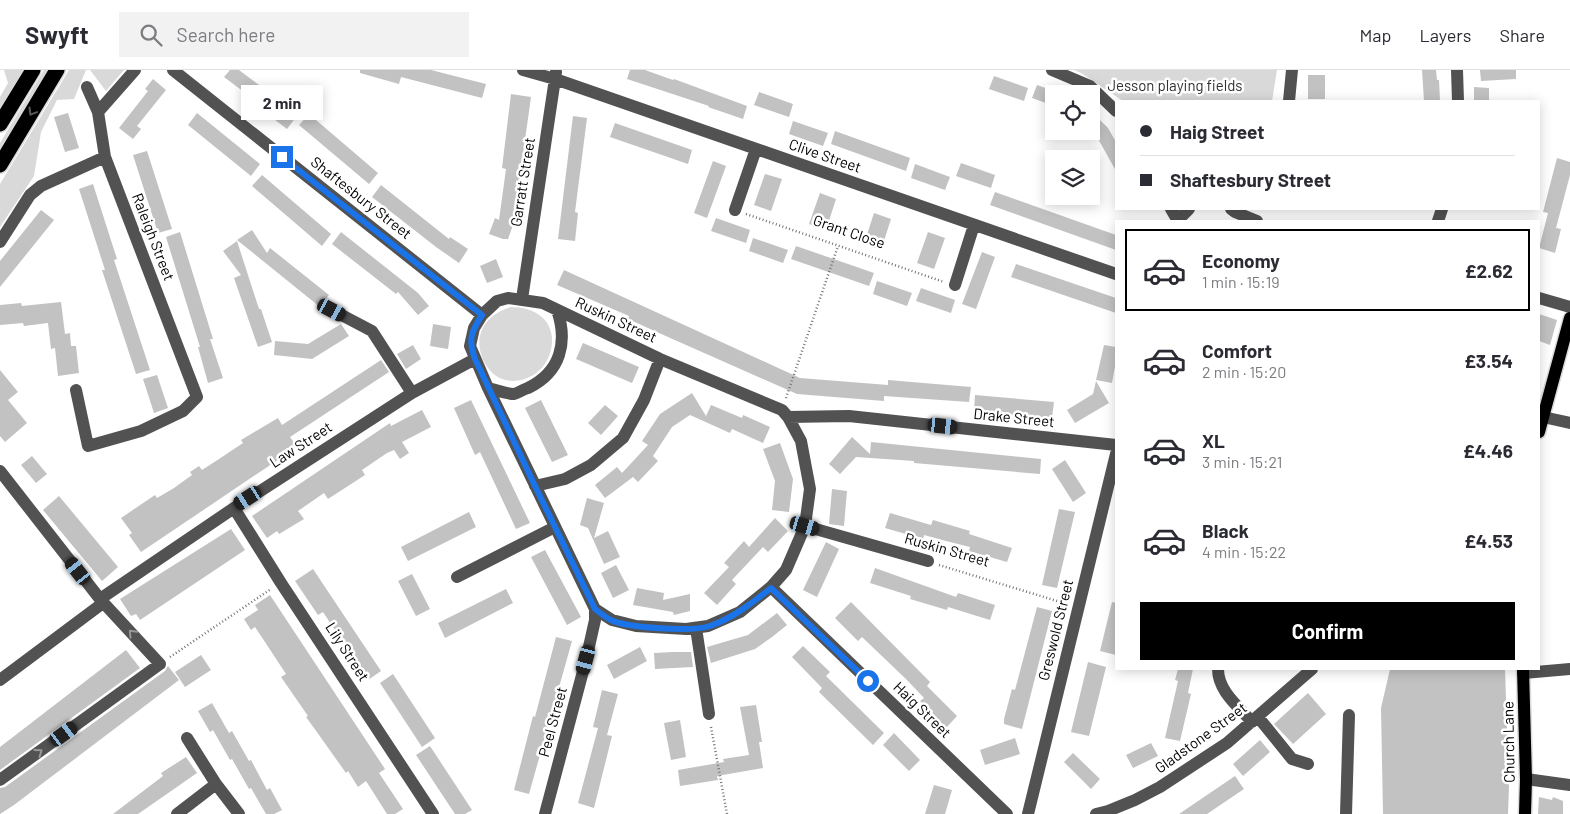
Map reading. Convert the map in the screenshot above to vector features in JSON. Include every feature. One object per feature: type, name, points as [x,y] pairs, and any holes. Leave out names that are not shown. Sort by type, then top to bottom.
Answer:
[{"type":"highway","points":[[0,124],[33,70]]},
{"type":"highway","points":[[0,165],[57,70]]},
{"type":"main road","points":[[1540,428],[1570,318]]},
{"type":"main road","name":"Church Lane","points":[[1523,671],[1525,814]]},
{"type":"street","points":[[98,112],[135,70]]},
{"type":"street","name":"Shaftesbury Street","points":[[173,70],[482,315]]},
{"type":"street","name":"Clive Street","points":[[523,70],[556,74],[756,149],[1115,274]]},
{"type":"street","points":[[1052,70],[1090,86],[1115,110]]},
{"type":"street","points":[[1289,100],[1292,70]]},
{"type":"street","points":[[1457,70],[1458,100]]},
{"type":"street","name":"Garratt Street","points":[[522,299],[556,74]]},
{"type":"street","name":"Raleigh Street","points":[[76,390],[88,446],[141,431],[183,412],[197,397],[104,157],[98,112],[87,87]]},
{"type":"street","points":[[735,210],[756,149]]},
{"type":"street","points":[[0,242],[30,194],[41,186],[104,157]]},
{"type":"street","points":[[1179,220],[1188,210]]},
{"type":"street","points":[[1232,210],[1255,220]]},
{"type":"street","points":[[955,286],[974,225]]},
{"type":"street","name":"Ruskin Street","points":[[595,609],[488,388],[470,346],[474,328],[482,315],[497,301],[508,298],[543,303],[660,359],[785,414]]},
{"type":"street","points":[[1540,298],[1570,307]]},
{"type":"street","points":[[332,310],[372,331],[412,393]]},
{"type":"street","name":"Ruskin Street","points":[[488,388],[515,394],[544,379],[555,366],[561,348],[562,326],[557,310]]},
{"type":"street","name":"Law Street","points":[[0,680],[102,601],[234,508],[412,393],[475,359]]},
{"type":"street","name":"Ruskin Street","points":[[535,486],[565,479],[591,466],[623,438],[644,400],[660,359]]},
{"type":"street","points":[[595,609],[612,620],[636,626],[696,628],[708,626],[740,612],[771,588],[786,570],[805,526],[810,489],[801,441],[785,414]]},
{"type":"street","name":"Drake Street","points":[[785,414],[849,416],[1115,445]]},
{"type":"street","points":[[1543,417],[1570,423]]},
{"type":"street","name":"Greswold Street","points":[[1028,814],[1115,458]]},
{"type":"street","points":[[0,471],[102,601],[160,664],[0,780]]},
{"type":"street","name":"Lily Street","points":[[234,508],[433,814]]},
{"type":"street","name":"Ruskin Street","points":[[805,526],[928,561]]},
{"type":"street","points":[[456,577],[555,528]]},
{"type":"street","name":"Haig Street","points":[[771,588],[1007,814]]},
{"type":"street","name":"Peel Street","points":[[545,814],[586,660],[595,620],[595,609]]},
{"type":"street","points":[[696,628],[709,714]]},
{"type":"street","points":[[1523,671],[1570,669]]},
{"type":"street","points":[[1218,670],[1218,677],[1224,691],[1255,719],[1292,759],[1308,764]]},
{"type":"street","name":"Gladstone Street","points":[[1096,814],[1135,800],[1160,787],[1227,742],[1311,670]]},
{"type":"street","points":[[1346,814],[1348,715]]},
{"type":"street","points":[[187,738],[216,784],[239,814]]},
{"type":"street","points":[[1526,779],[1570,785]]},
{"type":"street","points":[[177,814],[216,784]]},
{"type":"path","name":"Grant Close","points":[[735,210],[955,286]]},
{"type":"path","points":[[785,414],[838,246]]},
{"type":"path","name":"Ruskin Street","points":[[928,561],[1078,607]]},
{"type":"path","points":[[160,664],[281,583]]},
{"type":"path","points":[[709,714],[727,814]]},
{"type":"green space","points":[[4,70],[24,70],[0,108],[0,97],[8,83]]},
{"type":"green space","points":[[44,70],[49,70],[0,149],[0,143]]},
{"type":"green space","points":[[69,70],[86,70],[74,99],[57,100],[41,132],[34,176],[0,227],[0,184]]},
{"type":"green space","points":[[90,70],[124,70],[106,91]]},
{"type":"green space","name":"Jesson playing fields","points":[[1074,70],[1277,70],[1272,100],[1122,100]]},
{"type":"green space","points":[[511,307],[531,310],[539,315],[545,320],[552,336],[549,356],[538,372],[530,377],[512,381],[495,375],[488,368],[480,349],[479,340],[486,323],[501,311]]},
{"type":"building","points":[[230,70],[239,70],[296,117],[287,129],[258,107],[260,104],[224,77]]},
{"type":"building","points":[[360,70],[431,70],[486,84],[482,98],[401,77],[399,84],[360,73]]},
{"type":"building","points":[[630,70],[645,70],[747,106],[743,119],[627,79]]},
{"type":"building","points":[[1422,70],[1436,70],[1437,80],[1439,80],[1440,100],[1424,100]]},
{"type":"building","points":[[1480,70],[1516,70],[1516,79],[1481,81]]},
{"type":"building","points":[[1308,75],[1325,75],[1325,99],[1308,99]]},
{"type":"building","points":[[994,76],[1028,88],[1024,101],[989,89]]},
{"type":"building","points":[[153,79],[166,90],[137,126],[141,129],[133,139],[119,128],[148,91],[145,89]]},
{"type":"building","points":[[1037,85],[1045,88],[1045,103],[1032,98]]},
{"type":"building","points":[[1474,87],[1489,88],[1489,100],[1474,100]]},
{"type":"building","points":[[759,92],[793,104],[789,117],[754,105]]},
{"type":"building","points":[[511,94],[531,97],[513,225],[508,239],[503,239],[489,234],[495,218],[499,220],[506,169],[502,168]]},
{"type":"building","points":[[68,113],[79,148],[65,152],[54,117]]},
{"type":"building","points":[[197,113],[260,164],[251,176],[188,125]]},
{"type":"building","points":[[309,114],[378,173],[369,184],[299,125]]},
{"type":"building","points":[[573,116],[587,118],[575,212],[578,213],[575,241],[558,239]]},
{"type":"building","points":[[1100,120],[1108,128],[1115,140],[1115,169],[1099,140]]},
{"type":"building","points":[[793,121],[828,133],[823,146],[789,134]]},
{"type":"building","points":[[615,123],[692,150],[688,164],[610,137]]},
{"type":"building","points":[[835,131],[910,158],[906,171],[831,144]]},
{"type":"building","points":[[147,151],[172,229],[158,233],[133,155]]},
{"type":"building","points":[[1557,158],[1570,162],[1570,175],[1556,228],[1561,229],[1555,253],[1540,248],[1548,213],[1543,212]]},
{"type":"building","points":[[713,161],[726,166],[707,218],[694,213]]},
{"type":"building","points":[[961,163],[995,175],[991,188],[956,176]]},
{"type":"building","points":[[915,164],[950,177],[945,190],[911,178]]},
{"type":"building","points":[[765,174],[782,179],[771,211],[754,205]]},
{"type":"building","points":[[262,175],[331,234],[322,246],[252,186]]},
{"type":"building","points":[[93,184],[117,259],[114,260],[150,370],[136,374],[102,270],[105,270],[79,189]]},
{"type":"building","points":[[381,185],[449,239],[450,237],[468,249],[459,263],[372,197]]},
{"type":"building","points":[[995,192],[1115,235],[1115,250],[990,205]]},
{"type":"building","points":[[820,193],[836,199],[826,230],[809,224]]},
{"type":"building","points":[[41,210],[54,220],[0,287],[0,261]]},
{"type":"building","points":[[874,213],[891,219],[881,250],[864,244]]},
{"type":"building","points":[[716,218],[750,230],[746,243],[711,231]]},
{"type":"building","points":[[252,230],[267,253],[270,248],[329,295],[320,307],[237,240]]},
{"type":"building","points":[[180,232],[223,378],[208,383],[198,347],[200,347],[166,237]]},
{"type":"building","points":[[341,232],[418,293],[429,306],[418,315],[398,292],[396,294],[332,244]]},
{"type":"building","points":[[928,232],[945,238],[934,269],[917,263]]},
{"type":"building","points":[[753,238],[788,250],[783,263],[749,251]]},
{"type":"building","points":[[237,241],[272,342],[258,347],[234,278],[241,275],[223,251]]},
{"type":"building","points":[[796,246],[874,273],[869,286],[791,259]]},
{"type":"building","points":[[982,252],[995,257],[976,309],[962,304]]},
{"type":"building","points":[[496,259],[503,277],[487,283],[480,266]]},
{"type":"building","points":[[1016,264],[1115,298],[1115,313],[1011,277]]},
{"type":"building","points":[[564,270],[800,378],[888,385],[888,380],[971,387],[969,402],[884,396],[884,401],[797,394],[628,319],[629,316],[557,285]]},
{"type":"building","points":[[877,281],[912,293],[907,306],[873,294]]},
{"type":"building","points":[[921,288],[955,300],[951,313],[916,301]]},
{"type":"building","points":[[61,302],[65,334],[70,333],[71,346],[76,346],[79,373],[58,376],[55,348],[51,349],[48,323],[24,326],[23,323],[0,325],[0,305],[21,303],[22,306]]},
{"type":"building","points":[[1540,314],[1557,320],[1550,345],[1540,341]]},
{"type":"building","points":[[341,324],[349,336],[312,359],[274,355],[275,341],[308,344]]},
{"type":"building","points":[[433,324],[451,327],[448,349],[430,346]]},
{"type":"building","points":[[583,343],[639,367],[632,383],[576,359]]},
{"type":"building","points":[[413,345],[421,359],[406,369],[397,354]]},
{"type":"building","points":[[1104,345],[1115,347],[1115,366],[1112,383],[1096,380]]},
{"type":"building","points":[[381,360],[389,372],[290,437],[297,447],[141,552],[129,535],[132,533],[121,518],[155,495],[157,498],[174,488],[192,475],[190,472],[199,466],[202,470],[219,459],[243,443],[241,440],[278,418],[282,425]]},
{"type":"building","points":[[0,370],[18,392],[8,400],[27,423],[5,442],[0,436]]},
{"type":"building","points":[[157,375],[168,408],[154,413],[143,379]]},
{"type":"building","points":[[1096,381],[1109,403],[1075,423],[1067,410],[1093,394]]},
{"type":"building","points":[[692,393],[706,416],[711,405],[742,418],[743,415],[770,427],[763,443],[732,429],[730,433],[690,415],[672,427],[653,456],[658,461],[638,482],[633,477],[605,498],[595,485],[617,467],[622,473],[648,445],[642,441],[660,414]]},
{"type":"building","points":[[975,395],[1054,402],[1052,418],[974,411]]},
{"type":"building","points":[[471,400],[530,523],[516,529],[480,452],[475,455],[454,408]]},
{"type":"building","points":[[541,400],[568,455],[552,462],[525,408]]},
{"type":"building","points":[[605,405],[618,416],[601,435],[588,423]]},
{"type":"building","points":[[422,410],[431,427],[402,442],[409,453],[400,459],[394,450],[387,453],[362,470],[365,475],[328,499],[324,493],[298,511],[304,519],[279,534],[277,531],[267,538],[252,516],[390,423],[391,426]]},
{"type":"building","points":[[852,437],[870,454],[871,442],[1041,459],[1040,474],[856,457],[840,474],[829,464]]},
{"type":"building","points":[[780,443],[793,479],[789,512],[772,510],[775,481],[763,449]]},
{"type":"building","points":[[32,456],[47,474],[36,483],[21,465]]},
{"type":"building","points":[[1065,460],[1086,493],[1073,502],[1052,469]]},
{"type":"building","points":[[832,489],[847,491],[844,526],[829,524]]},
{"type":"building","points":[[59,496],[118,567],[102,581],[43,510]]},
{"type":"building","points":[[587,498],[604,503],[594,538],[608,531],[620,557],[604,564],[588,528],[580,525]]},
{"type":"building","points":[[1059,509],[1075,512],[1057,588],[1042,585]]},
{"type":"building","points":[[469,512],[476,527],[408,561],[401,547]]},
{"type":"building","points":[[890,513],[931,525],[933,520],[970,531],[969,534],[1012,548],[1007,562],[969,551],[970,547],[924,535],[923,539],[885,528]]},
{"type":"building","points":[[775,518],[788,531],[768,552],[763,547],[732,580],[736,584],[717,605],[704,593],[729,567],[724,563],[744,541],[749,547]]},
{"type":"building","points":[[231,529],[245,550],[140,620],[136,614],[131,616],[120,599]]},
{"type":"building","points":[[826,542],[839,549],[817,597],[803,590]]},
{"type":"building","points":[[545,550],[581,617],[567,625],[531,557]]},
{"type":"building","points":[[616,565],[629,590],[613,598],[601,573]]},
{"type":"building","points":[[875,568],[956,597],[958,593],[995,605],[990,620],[948,607],[947,610],[910,599],[911,596],[870,583]]},
{"type":"building","points":[[313,569],[381,671],[368,680],[323,612],[318,615],[295,581]]},
{"type":"building","points":[[412,574],[430,609],[416,616],[398,581]]},
{"type":"building","points":[[637,588],[664,593],[663,600],[690,594],[690,611],[674,615],[673,612],[633,605]]},
{"type":"building","points":[[506,589],[513,603],[445,638],[438,623]]},
{"type":"building","points":[[270,595],[385,769],[379,773],[403,809],[395,814],[387,814],[366,781],[358,787],[348,771],[346,773],[306,717],[308,716],[281,677],[286,674],[265,642],[255,627],[251,630],[244,619],[258,610],[255,605]]},
{"type":"building","points":[[851,602],[930,682],[927,686],[957,716],[946,728],[920,701],[924,698],[907,680],[862,637],[858,641],[835,618]]},
{"type":"building","points":[[1112,602],[1115,603],[1115,655],[1100,651]]},
{"type":"building","points":[[1037,607],[1052,611],[1022,729],[1004,724],[1004,719],[1012,689],[1015,690]]},
{"type":"building","points":[[777,613],[787,625],[772,637],[755,649],[711,663],[707,647],[748,635]]},
{"type":"building","points":[[556,637],[572,641],[529,794],[514,790]]},
{"type":"building","points":[[803,646],[830,672],[826,676],[884,733],[873,745],[819,692],[822,688],[792,657]]},
{"type":"building","points":[[640,647],[647,661],[614,679],[607,665]]},
{"type":"building","points":[[126,650],[140,668],[0,770],[0,747]]},
{"type":"building","points":[[691,652],[693,667],[655,669],[654,653]]},
{"type":"building","points":[[201,655],[211,670],[185,687],[175,672]]},
{"type":"building","points":[[1088,662],[1106,667],[1089,736],[1071,732]]},
{"type":"building","points":[[168,666],[179,680],[0,814],[0,788],[5,787],[165,671]]},
{"type":"building","points":[[1178,670],[1193,670],[1188,693],[1191,694],[1180,741],[1165,738],[1178,681],[1175,680]]},
{"type":"building","points":[[1390,670],[1505,670],[1509,786],[1508,814],[1383,814],[1381,708]]},
{"type":"building","points":[[393,674],[435,738],[422,747],[380,683]]},
{"type":"building","points":[[602,690],[618,694],[607,735],[612,736],[594,808],[578,803],[598,728],[593,727]]},
{"type":"building","points":[[1308,693],[1326,714],[1293,744],[1274,724]]},
{"type":"building","points":[[212,703],[229,733],[232,731],[249,761],[251,760],[267,790],[270,788],[282,810],[274,814],[266,814],[232,759],[230,760],[213,730],[210,732],[198,711]]},
{"type":"building","points":[[756,705],[762,742],[759,742],[763,768],[717,776],[718,780],[680,786],[678,770],[724,762],[723,759],[749,755],[740,707]]},
{"type":"building","points":[[680,720],[686,757],[671,760],[664,723]]},
{"type":"building","points":[[894,733],[920,760],[909,771],[883,745]]},
{"type":"building","points":[[1015,738],[1020,754],[985,765],[980,750]]},
{"type":"building","points":[[1260,740],[1270,752],[1243,776],[1233,764]]},
{"type":"building","points":[[1151,743],[1158,756],[1133,768],[1126,755]]},
{"type":"building","points":[[430,746],[472,810],[465,814],[455,814],[416,755]]},
{"type":"building","points":[[1073,753],[1100,779],[1091,789],[1064,762]]},
{"type":"building","points":[[186,757],[197,773],[138,814],[113,814],[163,776],[161,773]]},
{"type":"building","points":[[1235,776],[1244,789],[1207,814],[1179,814]]},
{"type":"building","points":[[934,785],[952,790],[945,814],[925,814]]},
{"type":"building","points":[[1539,797],[1552,800],[1553,797],[1563,801],[1563,814],[1538,814]]},
{"type":"route","points":[[282,157],[482,315],[474,328],[470,346],[488,388],[595,609],[612,620],[636,626],[696,628],[708,626],[740,612],[771,588],[868,681]]}]
